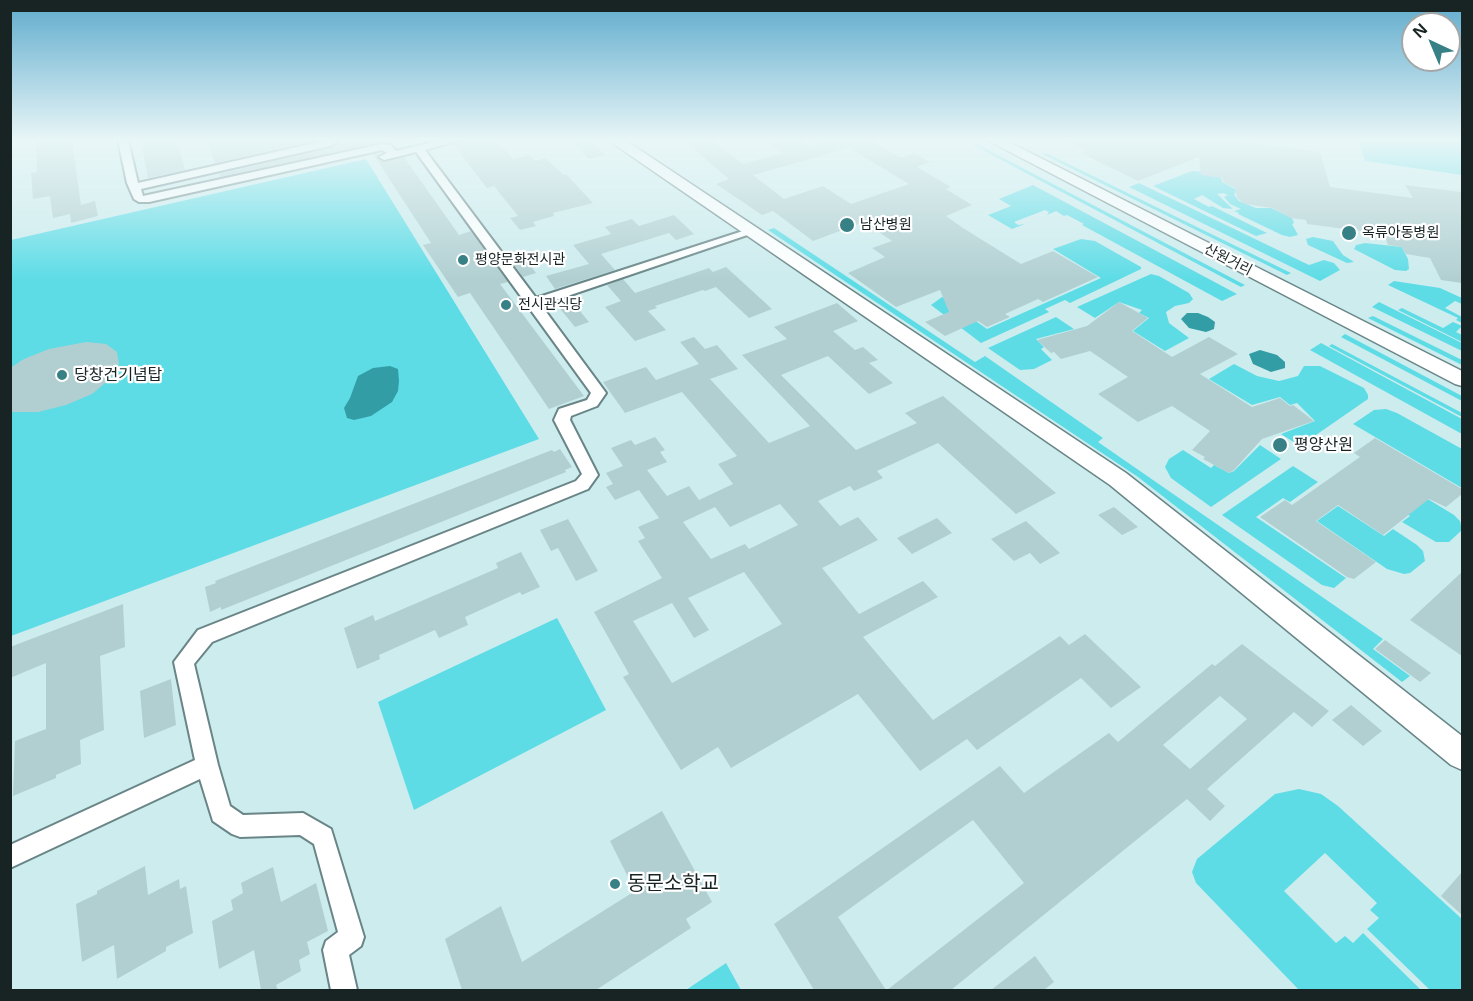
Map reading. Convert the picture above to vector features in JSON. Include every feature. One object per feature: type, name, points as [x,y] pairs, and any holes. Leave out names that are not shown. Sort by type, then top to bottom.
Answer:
[{"type":"street","points":[[135,187],[139,200],[149,200],[207,187]]},
{"type":"street","points":[[344,990],[335,950],[352,937],[323,837],[303,824],[240,826],[221,813],[207,765],[184,662],[205,636],[582,485],[590,475],[561,420],[564,413],[592,403],[599,393],[447,187]]},
{"type":"street","points":[[684,187],[1118,479],[1462,755]]},
{"type":"street","name":"산원거리","points":[[1085,187],[1462,379]]},
{"type":"street","points":[[535,303],[750,232]]},
{"type":"street","points":[[10,857],[207,765]]},
{"type":"shaded area","points":[[245,187],[383,187],[539,439],[11,636],[11,240]]},
{"type":"shaded area","points":[[1029,187],[1036,187],[1237,294],[1222,301],[1082,225],[1084,224],[1056,211],[1047,215],[1049,212],[1045,210],[1014,222],[1018,225],[1025,224],[1012,229],[988,215],[1011,206],[999,199]]},
{"type":"shaded area","points":[[1052,187],[1058,187],[1245,285],[1241,287]]},
{"type":"shaded area","points":[[1108,187],[1115,187],[1291,273],[1287,275]]},
{"type":"shaded area","points":[[1129,187],[1147,187],[1309,265],[1324,260],[1334,263],[1340,270],[1320,281]]},
{"type":"shaded area","points":[[1154,187],[1231,187],[1237,190],[1234,195],[1239,201],[1256,208],[1271,208],[1292,218],[1294,223],[1292,224],[1298,235],[1290,237],[1282,235],[1238,214],[1234,211],[1241,209],[1230,204],[1224,197],[1228,195],[1223,193],[1217,194],[1233,209],[1223,208],[1202,195],[1194,199],[1267,233],[1256,236]]},
{"type":"shaded area","points":[[774,228],[975,362],[985,356],[1103,438],[1098,442],[1383,639],[1373,649],[1410,676],[1402,682],[1138,477],[768,230]]},
{"type":"shaded area","points":[[1313,237],[1333,241],[1343,255],[1354,262],[1347,263],[1308,245],[1306,239]]},
{"type":"shaded area","points":[[1081,239],[1095,241],[1141,269],[1070,303],[1065,300],[1045,309],[1049,312],[981,343],[931,305],[942,297],[987,329],[1101,278],[1053,249]]},
{"type":"shaded area","points":[[1365,243],[1402,247],[1408,259],[1409,269],[1395,270],[1354,249],[1356,245]]},
{"type":"shaded area","points":[[1151,274],[1189,293],[1193,299],[1189,303],[1175,306],[1166,312],[1169,323],[1189,338],[1165,351],[1133,331],[1149,318],[1139,313],[1142,310],[1119,302],[1095,318],[1077,307]]},
{"type":"shaded area","points":[[1394,281],[1440,288],[1462,298],[1462,304],[1455,301],[1445,308],[1462,317],[1462,323],[1456,320],[1458,318],[1388,285]]},
{"type":"shaded area","points":[[1379,302],[1462,343],[1462,351],[1372,307]]},
{"type":"shaded area","points":[[1402,308],[1443,328],[1453,322],[1462,326],[1456,332],[1462,335],[1462,342],[1398,310]]},
{"type":"shaded area","points":[[1187,313],[1198,313],[1208,317],[1215,322],[1214,329],[1206,332],[1189,328],[1181,319]]},
{"type":"shaded area","points":[[1373,316],[1462,360],[1462,365],[1368,318]]},
{"type":"shaded area","points":[[1056,317],[1074,329],[1036,339],[1044,347],[1041,349],[1052,360],[1034,369],[1020,370],[988,348]]},
{"type":"shaded area","points":[[1345,334],[1462,396],[1462,401],[1341,337]]},
{"type":"shaded area","points":[[1321,343],[1462,419],[1462,434],[1310,350]]},
{"type":"shaded area","points":[[1332,344],[1462,413],[1462,417],[1329,346]]},
{"type":"shaded area","points":[[1260,350],[1277,355],[1285,362],[1285,368],[1271,372],[1253,364],[1249,354]]},
{"type":"shaded area","points":[[1234,364],[1257,376],[1279,381],[1298,376],[1304,366],[1320,366],[1364,388],[1368,399],[1300,446],[1281,434],[1315,421],[1297,403],[1290,405],[1280,397],[1252,405],[1209,379]]},
{"type":"shaded area","points":[[390,366],[398,369],[399,381],[398,391],[392,402],[371,416],[354,420],[347,418],[344,408],[358,376],[373,368]]},
{"type":"shaded area","points":[[1386,409],[1462,449],[1462,488],[1353,424],[1374,410]]},
{"type":"shaded area","points":[[1260,445],[1281,459],[1211,507],[1171,478],[1165,467],[1169,459],[1183,450],[1211,468],[1214,465],[1229,473],[1234,471]]},
{"type":"shaded area","points":[[1293,466],[1318,482],[1290,502],[1283,498],[1256,517],[1346,578],[1334,588],[1322,585],[1222,515]]},
{"type":"shaded area","points":[[1385,473],[1454,515],[1460,521],[1462,530],[1449,542],[1436,542],[1402,522],[1410,516],[1364,488]]},
{"type":"shaded area","points":[[1338,506],[1384,536],[1393,529],[1423,551],[1425,561],[1410,573],[1404,574],[1387,569],[1317,521]]},
{"type":"shaded area","points":[[557,618],[606,710],[414,810],[378,702]]},
{"type":"shaded area","points":[[1299,789],[1321,794],[1338,806],[1462,919],[1462,990],[1430,990],[1367,929],[1379,918],[1370,910],[1377,903],[1325,853],[1284,891],[1336,943],[1345,936],[1353,943],[1363,933],[1421,990],[1299,990],[1196,883],[1192,872],[1197,859],[1275,794]]},
{"type":"shaded area","points":[[726,963],[741,990],[686,990]]},
{"type":"building","points":[[32,187],[78,187],[81,205],[95,201],[98,216],[71,223],[70,214],[53,218],[50,196],[33,199]]},
{"type":"building","points":[[394,187],[425,187],[459,235],[471,231],[508,282],[500,284],[584,396],[549,409],[470,293],[458,297],[423,245],[431,243]]},
{"type":"building","points":[[495,187],[578,187],[593,203],[553,213],[554,216],[533,222],[536,226],[520,230],[510,218],[518,216]]},
{"type":"building","points":[[720,187],[768,187],[784,199],[824,187],[851,204],[901,187],[951,187],[946,189],[972,205],[946,216],[1021,264],[1053,251],[1098,277],[1043,302],[1038,299],[1005,314],[1010,317],[987,327],[978,321],[945,336],[925,322],[949,312],[940,290],[896,307],[848,273],[885,257],[872,248],[892,241],[864,222],[813,241],[773,211],[762,215]]},
{"type":"building","points":[[1232,187],[1330,187],[1413,198],[1406,187],[1462,192],[1462,283],[1441,280],[1430,258],[1406,254],[1402,247],[1388,245],[1384,234],[1307,224],[1306,220],[1291,218],[1272,208],[1245,204],[1237,198],[1235,188]]},
{"type":"building","points":[[674,215],[694,234],[676,240],[669,233],[601,254],[615,270],[555,289],[546,276],[589,264],[573,245],[611,234],[605,227],[632,219],[639,226]]},
{"type":"building","points":[[521,253],[536,273],[523,277],[508,257]]},
{"type":"building","points":[[726,267],[772,309],[749,318],[716,287],[703,290],[655,306],[657,308],[648,311],[666,330],[635,341],[605,307],[621,301],[607,285],[623,279],[635,293],[709,268],[713,272]]},
{"type":"building","points":[[571,300],[589,322],[575,327],[557,305]]},
{"type":"building","points":[[1119,302],[1148,318],[1132,331],[1172,357],[1209,337],[1238,354],[1200,374],[1252,407],[1280,398],[1314,421],[1262,439],[1229,473],[1203,459],[1205,457],[1192,450],[1210,431],[1172,406],[1138,422],[1098,394],[1128,377],[1090,351],[1061,359],[1037,340],[1087,326]]},
{"type":"building","points":[[837,303],[858,321],[833,331],[855,350],[863,347],[878,360],[869,363],[893,383],[869,394],[828,356],[781,375],[856,450],[917,423],[905,413],[943,396],[1056,493],[1016,514],[938,443],[877,471],[883,478],[854,491],[850,486],[818,501],[840,526],[858,517],[878,540],[822,568],[859,614],[923,581],[938,597],[863,637],[933,720],[1060,636],[1069,645],[1085,634],[1141,687],[1111,708],[1081,678],[977,750],[967,739],[920,771],[858,694],[731,768],[718,747],[681,770],[623,677],[629,674],[594,612],[662,578],[638,541],[645,538],[638,527],[659,518],[639,490],[615,500],[606,487],[613,484],[606,473],[623,466],[611,448],[631,440],[635,445],[655,437],[665,450],[660,452],[667,462],[647,470],[667,496],[689,486],[699,500],[733,484],[718,464],[737,456],[682,392],[625,413],[603,382],[646,367],[656,380],[699,364],[680,342],[694,337],[705,349],[717,345],[738,369],[710,379],[769,443],[810,426],[742,355],[787,339],[774,327]],"holes":[[[780,504],[798,525],[749,549],[745,544],[711,559],[683,522],[715,507],[730,527]],[[744,572],[782,624],[672,683],[633,621],[672,603],[694,638],[709,630],[688,598]]]},
{"type":"building","name":"당창건기념탑","points":[[86,342],[106,344],[117,352],[119,364],[110,379],[92,394],[66,405],[38,412],[10,412],[10,368],[24,359],[49,349]]},
{"type":"building","points":[[1375,438],[1462,489],[1462,494],[1446,507],[1429,499],[1383,535],[1338,505],[1316,521],[1376,562],[1354,579],[1347,577],[1260,517],[1285,500],[1292,505],[1360,457],[1354,453]]},
{"type":"building","points":[[560,449],[572,467],[565,470],[566,472],[221,610],[221,607],[210,612],[205,587],[216,583],[215,581],[552,450],[554,452]]},
{"type":"building","points":[[1114,507],[1138,527],[1122,535],[1098,515]]},
{"type":"building","points":[[937,518],[952,533],[912,554],[897,538]]},
{"type":"building","points":[[568,519],[598,571],[576,581],[558,548],[551,551],[540,530]]},
{"type":"building","points":[[1026,521],[1060,553],[1040,564],[1030,553],[1014,561],[991,539]]},
{"type":"building","points":[[521,552],[540,587],[522,595],[520,592],[465,617],[468,625],[439,638],[435,630],[379,655],[380,659],[357,669],[344,628],[373,615],[375,621],[498,568],[496,563]]},
{"type":"building","points":[[1462,572],[1462,656],[1410,620]]},
{"type":"building","points":[[123,604],[125,647],[100,656],[104,730],[80,740],[81,764],[56,775],[56,778],[13,796],[15,741],[46,729],[46,663],[10,678],[10,647]]},
{"type":"building","points":[[1385,640],[1431,673],[1420,682],[1375,649]]},
{"type":"building","points":[[1242,644],[1329,711],[1312,727],[1294,712],[1207,789],[1225,806],[1210,821],[1187,799],[951,990],[887,990],[1024,883],[973,820],[838,917],[886,990],[814,990],[774,924],[1000,766],[1024,793],[1109,733],[1118,742],[1212,664],[1215,666]],"holes":[[[1220,696],[1247,719],[1190,769],[1163,745]]]},
{"type":"building","points":[[171,679],[176,725],[144,738],[140,691]]},
{"type":"building","points":[[1351,705],[1382,731],[1363,746],[1332,720]]},
{"type":"building","points":[[662,811],[712,902],[686,919],[691,928],[596,990],[462,990],[445,939],[501,906],[522,962],[635,891],[610,841]]},
{"type":"building","points":[[145,866],[148,895],[179,879],[180,889],[186,886],[193,933],[166,947],[166,951],[117,979],[114,945],[82,962],[76,904]]},
{"type":"building","points":[[273,867],[281,902],[316,883],[328,931],[307,942],[310,954],[299,960],[301,971],[276,985],[278,990],[261,990],[254,950],[219,969],[212,921],[233,910],[231,900],[243,893],[241,883]]},
{"type":"building","points":[[1462,872],[1462,915],[1441,896]]},
{"type":"building","points":[[1035,956],[1054,982],[1044,990],[991,990]]},
{"type":"place","name":"남산병원","points":[[847,225]]},
{"type":"place","name":"옥류아동병원","points":[[1349,233]]},
{"type":"place","name":"평양문화전시관","points":[[463,260]]},
{"type":"place","name":"전시관식당","points":[[506,305]]},
{"type":"place","name":"당창건기념탑","points":[[62,375]]},
{"type":"place","name":"평양산원","points":[[1280,445]]},
{"type":"place","name":"동문소학교","points":[[615,884]]}]
